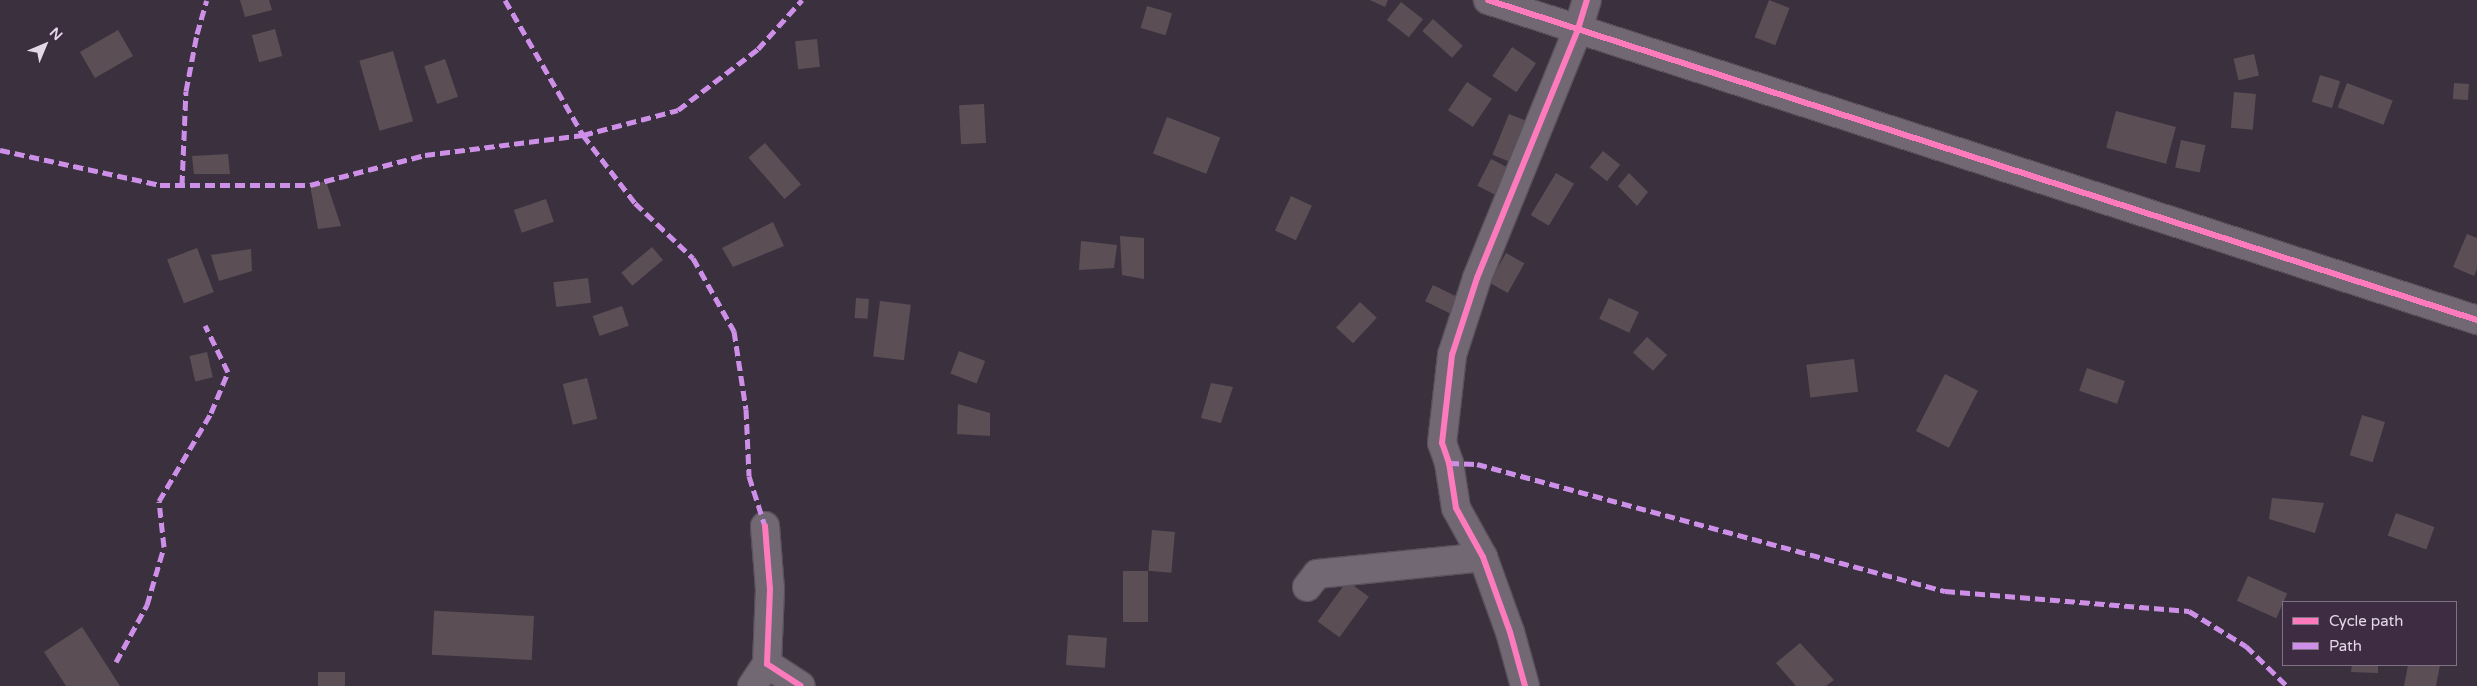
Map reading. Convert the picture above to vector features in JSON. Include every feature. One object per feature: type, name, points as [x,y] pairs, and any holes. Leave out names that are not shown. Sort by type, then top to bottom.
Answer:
[{"type":"street","points":[[1488,0],[2477,320]]},
{"type":"street","points":[[1524,686],[1510,632],[1483,557],[1456,508],[1449,463],[1442,443],[1452,355],[1477,278],[1578,29],[1587,0]]},
{"type":"street","points":[[752,686],[767,664],[770,589],[765,526]]},
{"type":"street","points":[[1308,588],[1317,574],[1483,557]]},
{"type":"street","points":[[767,664],[801,686]]},
{"type":"building","points":[[240,0],[269,0],[272,10],[245,17]]},
{"type":"building","points":[[1370,0],[1388,0],[1385,7]]},
{"type":"building","points":[[1769,0],[1790,8],[1775,45],[1755,37]]},
{"type":"building","points":[[1401,2],[1423,19],[1409,37],[1387,20]]},
{"type":"building","points":[[1147,6],[1172,13],[1166,35],[1141,28]]},
{"type":"building","points":[[1433,19],[1463,46],[1452,58],[1422,31]]},
{"type":"building","points":[[275,29],[282,56],[259,62],[252,35]]},
{"type":"building","points":[[118,30],[133,56],[95,78],[80,52]]},
{"type":"building","points":[[817,39],[820,67],[798,69],[795,41]]},
{"type":"building","points":[[1512,47],[1536,63],[1516,92],[1492,76]]},
{"type":"building","points":[[393,51],[413,121],[379,131],[359,61]]},
{"type":"building","points":[[2254,54],[2259,75],[2238,80],[2234,59]]},
{"type":"building","points":[[445,59],[458,97],[437,104],[424,66]]},
{"type":"building","points":[[2320,75],[2340,81],[2332,108],[2312,102]]},
{"type":"building","points":[[1467,82],[1492,99],[1473,127],[1448,110]]},
{"type":"building","points":[[2347,83],[2393,101],[2383,125],[2338,107]]},
{"type":"building","points":[[2454,83],[2469,84],[2468,100],[2453,99]]},
{"type":"building","points":[[2234,92],[2256,94],[2253,130],[2231,128]]},
{"type":"building","points":[[984,104],[986,143],[961,144],[959,105]]},
{"type":"building","points":[[2116,111],[2176,127],[2166,164],[2106,148]]},
{"type":"building","points":[[1509,114],[1531,123],[1515,164],[1493,155]]},
{"type":"building","points":[[1167,117],[1220,137],[1206,174],[1153,153]]},
{"type":"building","points":[[2181,140],[2205,145],[2200,173],[2175,167]]},
{"type":"building","points":[[765,143],[801,185],[784,199],[748,157]]},
{"type":"building","points":[[1603,151],[1620,165],[1607,181],[1590,167]]},
{"type":"building","points":[[228,154],[230,174],[194,174],[192,156]]},
{"type":"building","points":[[1491,159],[1511,169],[1497,196],[1477,186]]},
{"type":"building","points":[[1556,173],[1574,184],[1549,226],[1531,215]]},
{"type":"building","points":[[1629,173],[1648,192],[1637,206],[1618,186]]},
{"type":"building","points":[[326,181],[341,226],[318,229],[310,185]]},
{"type":"building","points":[[1291,196],[1312,206],[1296,240],[1275,230]]},
{"type":"building","points":[[546,199],[554,222],[522,233],[514,210]]},
{"type":"building","points":[[773,222],[784,246],[733,267],[722,248]]},
{"type":"building","points":[[2467,234],[2477,238],[2477,269],[2474,276],[2453,267]]},
{"type":"building","points":[[1120,236],[1144,238],[1144,279],[1122,275]]},
{"type":"building","points":[[1081,241],[1117,245],[1114,268],[1079,270]]},
{"type":"building","points":[[652,247],[663,260],[632,286],[621,273]]},
{"type":"building","points":[[197,248],[214,292],[184,303],[167,259]]},
{"type":"building","points":[[251,249],[252,271],[219,281],[211,255]]},
{"type":"building","points":[[1506,253],[1524,263],[1508,293],[1490,283]]},
{"type":"building","points":[[588,278],[591,303],[556,307],[553,282]]},
{"type":"building","points":[[1433,285],[1458,297],[1450,313],[1425,301]]},
{"type":"building","points":[[856,298],[869,299],[868,319],[855,318]]},
{"type":"building","points":[[1609,298],[1639,312],[1629,333],[1599,319]]},
{"type":"building","points":[[880,301],[911,305],[904,360],[873,357]]},
{"type":"building","points":[[1360,302],[1377,318],[1353,343],[1336,328]]},
{"type":"building","points":[[622,306],[629,326],[600,336],[593,316]]},
{"type":"building","points":[[1647,337],[1667,355],[1653,371],[1633,353]]},
{"type":"building","points":[[959,351],[985,361],[977,383],[950,373]]},
{"type":"building","points":[[207,352],[213,377],[195,381],[189,356]]},
{"type":"building","points":[[1854,359],[1858,392],[1810,398],[1806,365]]},
{"type":"building","points":[[2087,368],[2125,381],[2117,404],[2079,391]]},
{"type":"building","points":[[1945,374],[1978,391],[1949,448],[1916,431]]},
{"type":"building","points":[[587,378],[597,419],[573,425],[563,384]]},
{"type":"building","points":[[1211,383],[1233,387],[1221,423],[1201,418]]},
{"type":"building","points":[[958,404],[990,413],[990,436],[957,434]]},
{"type":"building","points":[[2362,415],[2385,422],[2373,462],[2350,455]]},
{"type":"building","points":[[2272,498],[2324,503],[2315,533],[2269,519]]},
{"type":"building","points":[[2396,513],[2435,527],[2426,550],[2388,536]]},
{"type":"building","points":[[1152,530],[1175,532],[1171,573],[1148,571]]},
{"type":"building","points":[[1123,571],[1148,571],[1148,622],[1123,622]]},
{"type":"building","points":[[2248,576],[2287,593],[2284,601],[2282,601],[2276,618],[2237,601]]},
{"type":"building","points":[[1347,581],[1369,597],[1339,637],[1318,621]]},
{"type":"building","points":[[434,611],[534,616],[532,660],[432,655]]},
{"type":"building","points":[[82,627],[120,686],[66,686],[44,652]]},
{"type":"building","points":[[1068,635],[1107,638],[1105,668],[1066,665]]},
{"type":"building","points":[[1800,643],[1834,680],[1826,686],[1796,686],[1776,663]]},
{"type":"building","points":[[2352,666],[2378,666],[2378,673],[2351,672]]},
{"type":"building","points":[[2408,666],[2440,666],[2436,686],[2404,686]]},
{"type":"building","points":[[318,672],[345,672],[345,686],[318,686]]},
{"type":"marked path","points":[[182,185],[186,91],[197,34],[207,0]]},
{"type":"marked path","points":[[505,0],[583,135],[635,203],[693,258],[734,331],[746,409],[749,476],[765,526]]},
{"type":"marked path","points":[[0,150],[160,185],[310,185],[425,155],[583,135],[678,110],[758,49],[802,0]]},
{"type":"marked path","points":[[116,662],[147,605],[164,547],[159,501],[211,413],[228,372],[205,325]]},
{"type":"marked path","points":[[1449,463],[1477,464],[1945,591],[2189,611],[2246,646],[2287,686]]},
{"type":"cycle path","points":[[1488,0],[2477,320]]},
{"type":"cycle path","points":[[1525,686],[1510,632],[1483,557],[1456,508],[1449,463],[1442,443],[1452,355],[1477,278],[1578,29],[1587,0]]},
{"type":"cycle path","points":[[765,526],[770,589],[767,664],[801,686]]}]
